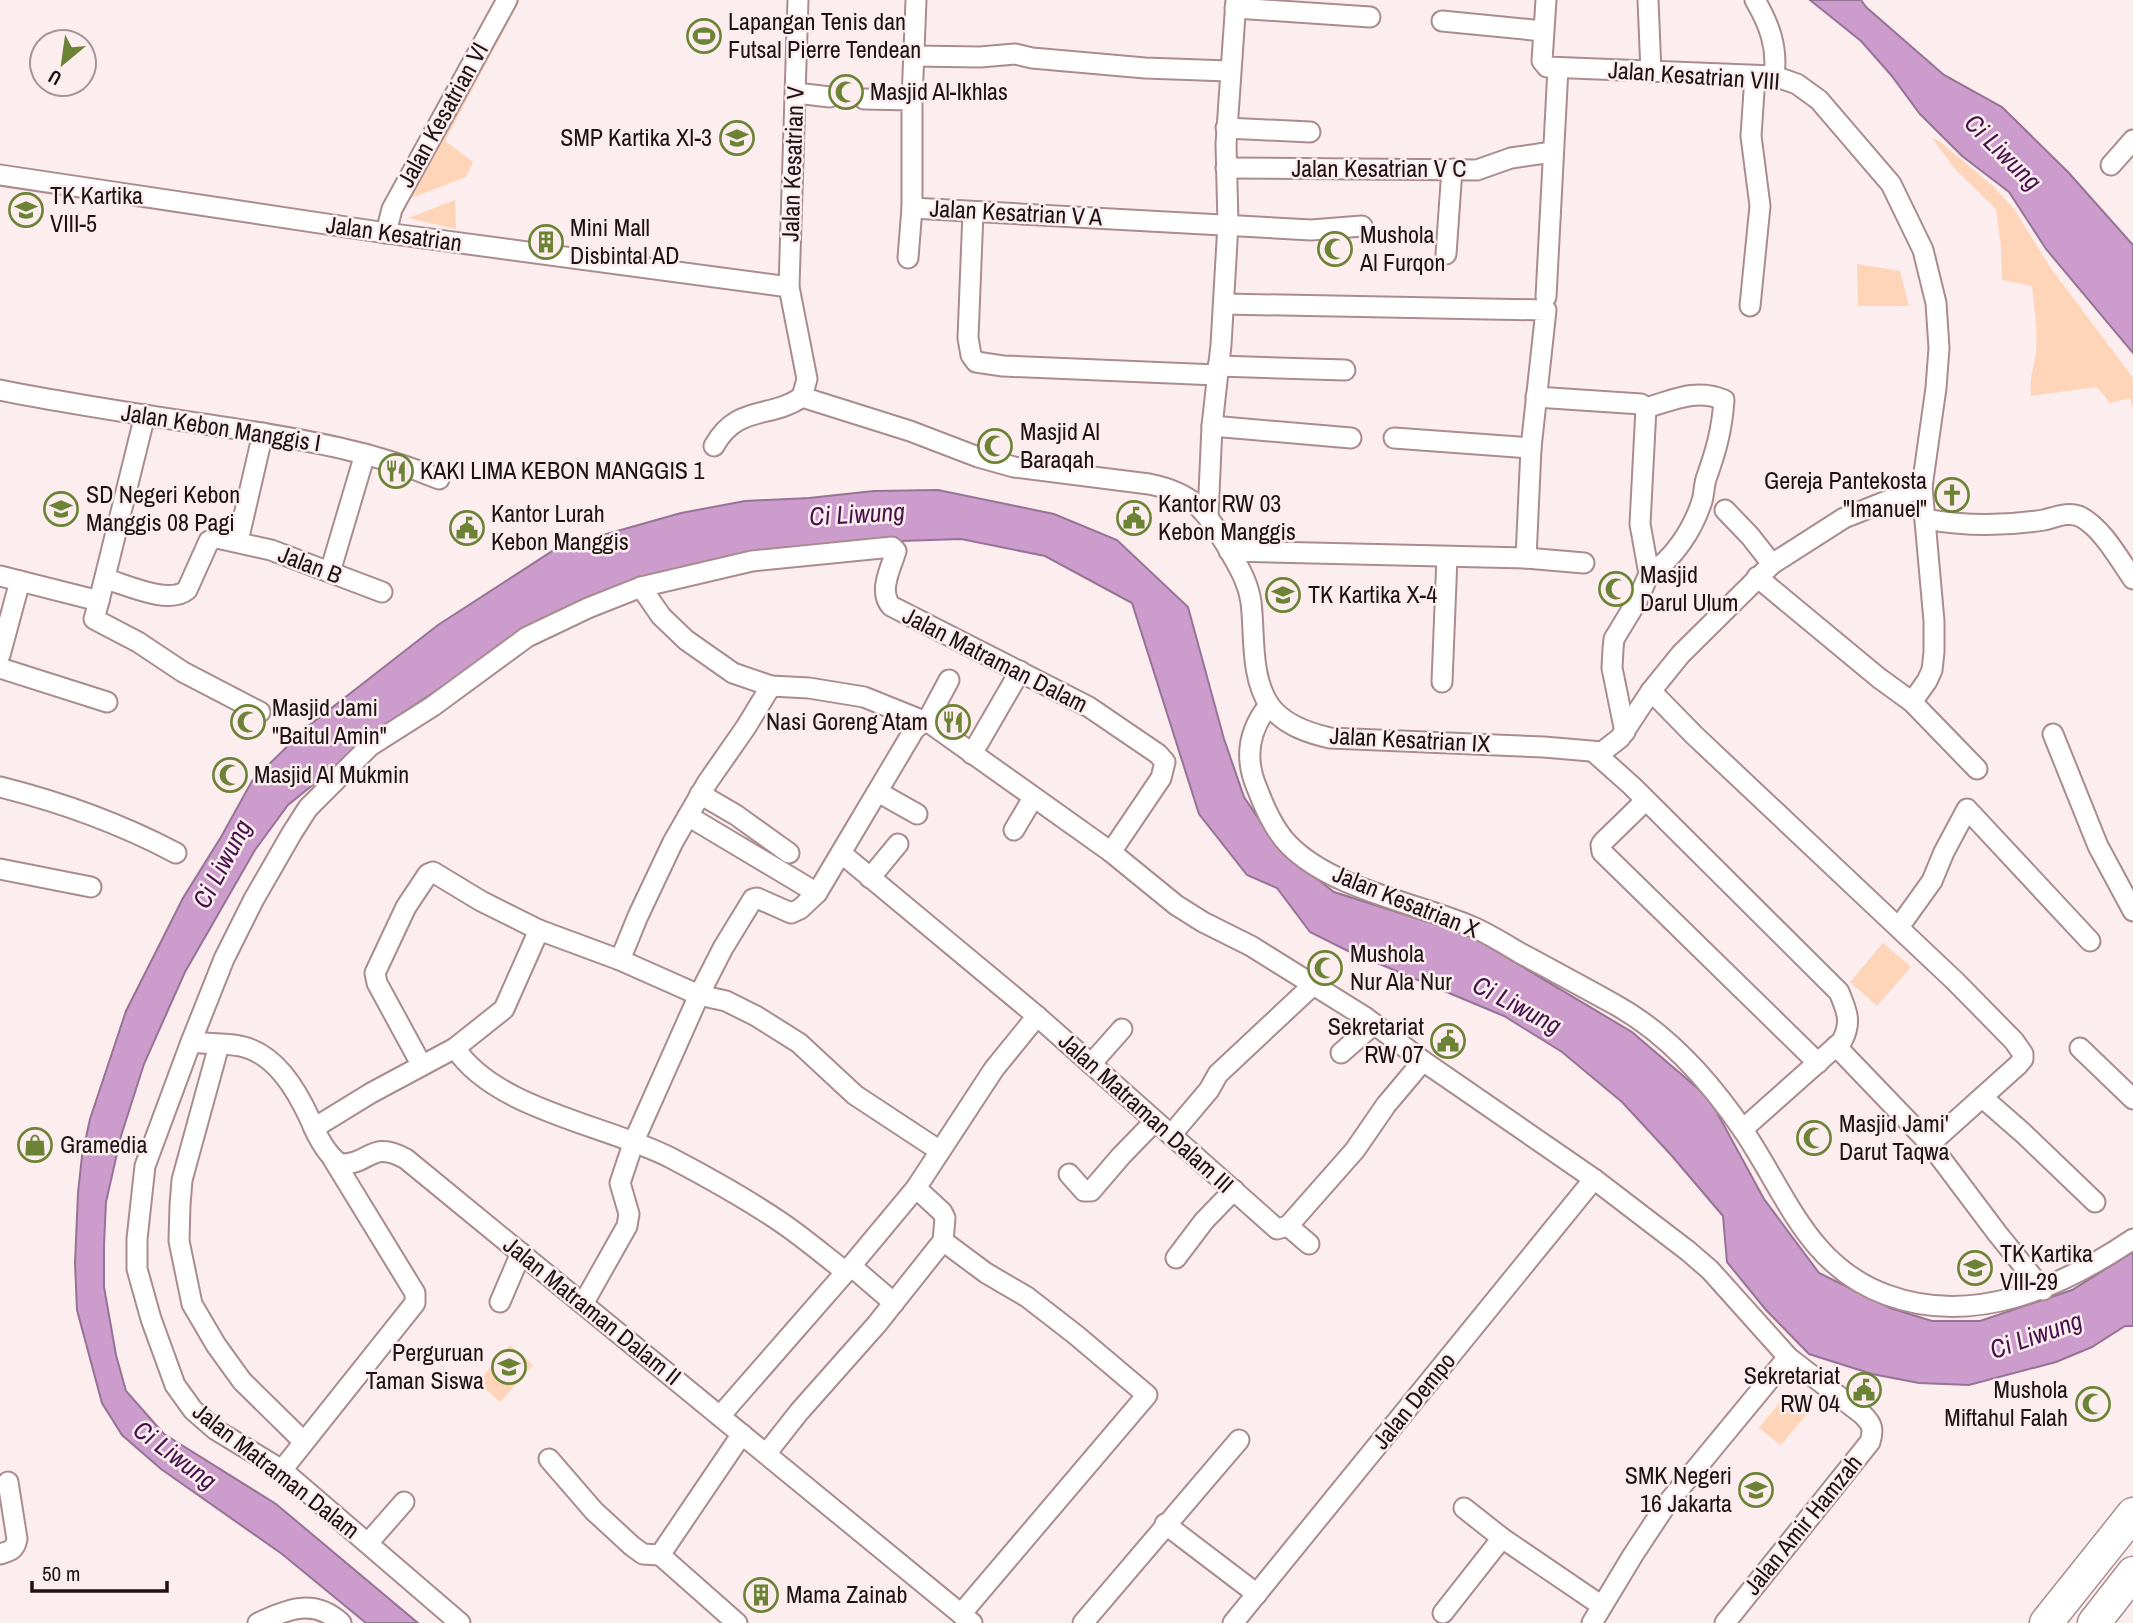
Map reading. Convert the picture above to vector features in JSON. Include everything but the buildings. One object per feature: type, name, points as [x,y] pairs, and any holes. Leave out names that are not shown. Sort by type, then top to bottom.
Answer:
[{"type":"main road","points":[[2046,1623],[2133,1514]]},
{"type":"main road","points":[[2094,1623],[2133,1573]]},
{"type":"street","name":"Jalan Kesatrian VI","points":[[386,233],[392,209],[506,0]]},
{"type":"street","name":"Jalan Kesatrian V","points":[[789,287],[798,0]]},
{"type":"street","name":"Jalan Kesatrian V A","points":[[916,0],[912,208],[1311,230],[1362,226]]},
{"type":"street","points":[[1546,0],[1544,65],[1558,68],[1546,297]]},
{"type":"street","points":[[1648,0],[1651,72]]},
{"type":"street","points":[[1755,0],[1766,20],[1776,49],[1774,76]]},
{"type":"street","points":[[1208,516],[1212,426],[1224,304],[1228,224],[1226,128],[1235,4],[1370,17]]},
{"type":"street","points":[[1442,21],[1543,31]]},
{"type":"street","points":[[913,56],[981,57],[1015,54],[1032,58],[1145,68],[1229,71]]},
{"type":"street","name":"Jalan Kesatrian VIII","points":[[1558,68],[1774,76],[1797,84],[1819,100],[1891,184],[1923,250],[1936,303],[1939,348],[1922,486],[1934,621],[1934,652],[1932,670],[1912,702]]},
{"type":"street","points":[[1749,306],[1760,206],[1751,136],[1755,76]]},
{"type":"street","points":[[796,93],[830,97]]},
{"type":"street","points":[[864,99],[912,100]]},
{"type":"street","points":[[1226,128],[1310,132]]},
{"type":"street","points":[[2111,165],[2133,139]]},
{"type":"street","name":"Jalan Kesatrian V C","points":[[1226,168],[1477,170],[1511,158],[1552,152]]},
{"type":"street","points":[[1446,254],[1452,169]]},
{"type":"street","name":"Jalan Kesatrian","points":[[0,175],[386,233],[789,287]]},
{"type":"street","points":[[908,258],[912,208]]},
{"type":"street","points":[[973,212],[968,338],[971,355],[976,362],[1003,366],[1345,370]]},
{"type":"street","points":[[714,446],[728,425],[796,402],[802,397],[807,379],[789,287]]},
{"type":"street","points":[[1224,304],[1546,310],[1531,448],[1526,558]]},
{"type":"street","name":"Jalan Kebon Manggis I","points":[[0,390],[54,401],[263,433],[365,454],[439,479]]},
{"type":"street","points":[[1646,408],[1701,394],[1724,400],[1718,450],[1705,483],[1702,501],[1678,546],[1660,568],[1649,574]]},
{"type":"street","points":[[802,397],[1014,467],[1166,487],[1190,499],[1208,516],[1241,569],[1248,586],[1259,682],[1269,705]]},
{"type":"street","points":[[1536,397],[1641,404],[1646,408]]},
{"type":"street","points":[[1625,732],[1612,668],[1613,649],[1614,639],[1637,601],[1649,574],[1640,524],[1646,408]]},
{"type":"street","points":[[145,415],[94,619],[138,642],[202,683],[260,712]]},
{"type":"street","points":[[1212,426],[1351,438]]},
{"type":"street","points":[[238,541],[263,433]]},
{"type":"street","points":[[1394,438],[1531,448]]},
{"type":"street","points":[[330,572],[365,454]]},
{"type":"street","points":[[1743,1129],[1836,1046],[1849,1028],[1848,1014],[1839,992],[1595,753],[1607,749],[1625,732],[1651,691],[1681,654],[1772,564],[1844,518],[1922,486]]},
{"type":"street","points":[[1725,510],[1772,564]]},
{"type":"street","points":[[1926,519],[1945,523],[2006,524],[2076,515],[2095,527],[2133,579]]},
{"type":"street","name":"Jalan B","points":[[106,579],[163,596],[181,595],[187,590],[209,541],[217,538],[238,541],[382,592]]},
{"type":"street","name":"Jalan Matraman Dalam","points":[[460,1623],[282,1470],[216,1430],[193,1410],[175,1385],[137,1269],[136,1239],[145,1166],[230,947],[254,899],[308,808],[370,746],[433,706],[527,637],[589,608],[641,587],[752,561],[892,547],[896,551],[884,592],[885,599],[891,606],[1089,708],[1158,754],[1165,762],[1161,778],[1111,852]]},
{"type":"street","points":[[1229,551],[1526,558],[1584,563]]},
{"type":"street","points":[[1442,682],[1447,557]]},
{"type":"street","points":[[0,576],[99,601]]},
{"type":"street","points":[[1757,578],[1912,702],[1977,769]]},
{"type":"street","points":[[0,655],[20,581]]},
{"type":"street","points":[[641,587],[661,616],[686,640],[733,673],[771,686],[809,688],[863,697],[891,706],[925,722],[1111,852],[1176,905],[1251,946],[1374,1024],[1594,1179],[1710,1270],[1788,1357],[1666,1505],[1597,1615],[1464,1508]]},
{"type":"street","points":[[0,668],[107,702]]},
{"type":"street","points":[[972,754],[1020,671]]},
{"type":"street","points":[[583,1304],[627,1226],[629,1213],[620,1183],[634,1141],[699,995],[723,948],[753,900],[757,898],[791,913],[800,909],[817,893],[914,730],[925,722],[949,680]]},
{"type":"street","points":[[620,960],[638,916],[700,794],[771,686]]},
{"type":"street","points":[[1651,691],[1694,735],[1899,927],[2014,1041],[2023,1054],[2018,1065],[1930,1144]]},
{"type":"street","name":"Jalan Kesatrian IX","points":[[1269,705],[1298,729],[1330,738],[1544,747],[1595,753]]},
{"type":"street","name":"Jalan Kesatrian X","points":[[1269,705],[1255,726],[1249,760],[1263,805],[1287,844],[1308,861],[1334,875],[1476,928],[1622,1009],[1655,1032],[1702,1078],[1743,1129],[1791,1213],[1817,1248],[1861,1284],[1888,1296],[1922,1304],[1959,1307],[1993,1303],[2043,1290],[2110,1255],[2133,1239]]},
{"type":"street","points":[[2053,734],[2098,846],[2133,911]]},
{"type":"street","points":[[0,787],[77,810],[148,837],[176,853]]},
{"type":"street","points":[[878,792],[917,814]]},
{"type":"street","points":[[700,794],[736,815],[789,853]]},
{"type":"street","points":[[1014,830],[1033,798]]},
{"type":"street","points":[[1645,801],[1603,842],[1600,848],[1602,852],[1818,1063]]},
{"type":"street","points":[[1899,927],[1932,881],[1967,809],[2090,941]]},
{"type":"street","points":[[688,816],[817,893]]},
{"type":"street","points":[[870,878],[898,844]]},
{"type":"street","name":"Jalan Matraman Dalam III","points":[[841,853],[1037,1016],[1277,1228],[1288,1226]]},
{"type":"street","points":[[0,869],[91,887]]},
{"type":"street","points":[[421,1064],[377,983],[375,972],[406,907],[428,874],[433,873],[539,930],[620,960],[699,995],[726,1000],[756,1016],[799,1043],[855,1095],[940,1151]]},
{"type":"street","points":[[314,1128],[421,1064],[455,1048],[504,1009],[539,930]]},
{"type":"street","points":[[1171,1135],[1209,1090],[1218,1074],[1312,986]]},
{"type":"street","points":[[720,1416],[916,1188],[994,1069],[1037,1016]]},
{"type":"street","points":[[1341,1054],[1374,1024]]},
{"type":"street","points":[[1091,1064],[1122,1029]]},
{"type":"street","points":[[191,1042],[241,1046],[261,1054],[279,1068],[415,1293],[415,1303],[282,1470]]},
{"type":"street","name":"Jalan Matraman Dalam","points":[[219,1045],[182,1180],[179,1241],[192,1304],[216,1345],[242,1381],[303,1441]]},
{"type":"street","points":[[1836,1046],[1930,1144],[2043,1290]]},
{"type":"street","points":[[455,1048],[480,1075],[506,1093],[634,1141],[757,1206],[894,1303]]},
{"type":"street","points":[[2080,1048],[2133,1099]]},
{"type":"street","points":[[1308,1244],[1288,1226],[1355,1150],[1386,1105],[1423,1061]]},
{"type":"street","points":[[1983,1098],[2095,1202]]},
{"type":"street","points":[[1069,1174],[1084,1191],[1091,1191],[1155,1121]]},
{"type":"street","points":[[1355,1150],[1370,1165]]},
{"type":"street","name":"Jalan Matraman Dalam II","points":[[333,1159],[340,1164],[347,1164],[374,1152],[393,1152],[406,1159],[966,1618]]},
{"type":"street","name":"Jalan Dempo","points":[[1233,1623],[1594,1179]]},
{"type":"street","points":[[766,1454],[943,1241],[943,1212],[916,1188]]},
{"type":"street","points":[[1176,1258],[1204,1221],[1234,1191]]},
{"type":"street","points":[[943,1241],[986,1273],[1027,1297],[1147,1395],[966,1618]]},
{"type":"street","points":[[500,1302],[521,1253]]},
{"type":"street","name":"Jalan Amir Hamzah","points":[[1725,1623],[1870,1442],[1873,1433],[1871,1424],[1788,1357]]},
{"type":"street","points":[[660,1555],[742,1434]]},
{"type":"street","points":[[1083,1623],[1239,1440]]},
{"type":"street","points":[[549,1459],[594,1511],[632,1546],[643,1554],[660,1555],[737,1623]]},
{"type":"street","points":[[0,1554],[16,1547],[17,1539],[8,1482]]},
{"type":"street","points":[[368,1543],[404,1502]]},
{"type":"street","points":[[1166,1524],[1257,1594]]},
{"type":"street","points":[[1443,1613],[1502,1538]]},
{"type":"street","points":[[258,1623],[288,1609],[304,1606],[323,1611],[341,1623]]},
{"type":"shaded area","points":[[508,0],[520,0],[445,141],[473,162],[466,177],[401,202]]},
{"type":"shaded area","points":[[1932,138],[1938,140],[1993,186],[2014,209],[2052,270],[2133,378],[2133,409],[2130,398],[2110,403],[2097,387],[2031,396],[2036,343],[2032,286],[2002,280],[1996,209],[1955,169]]},
{"type":"shaded area","points":[[455,200],[456,229],[408,218]]},
{"type":"shaded area","points":[[1857,264],[1900,271],[1909,306],[1858,306]]},
{"type":"shaded area","points":[[1883,943],[1911,967],[1877,1006],[1850,982]]},
{"type":"shaded area","points":[[510,1345],[533,1365],[500,1402],[478,1382]]},
{"type":"shaded area","points":[[1789,1391],[1811,1409],[1781,1445],[1759,1428]]},
{"type":"water","name":"Ci Liwung","points":[[1810,0],[1861,0],[1944,75],[2002,107],[2068,172],[2133,245],[2133,353],[2046,249],[2009,192],[1962,156],[1920,114],[1861,41]]},
{"type":"water","name":"Ci Liwung","points":[[938,490],[1054,514],[1117,540],[1188,607],[1224,739],[1244,797],[1279,849],[1334,892],[1469,935],[1632,1032],[1709,1098],[1764,1199],[1819,1273],[1890,1308],[1932,1321],[1980,1321],[2072,1290],[2133,1252],[2133,1326],[2125,1326],[2092,1347],[2056,1362],[1969,1385],[1919,1383],[1872,1374],[1809,1354],[1766,1310],[1727,1262],[1723,1216],[1622,1102],[1562,1052],[1504,1016],[1346,950],[1310,932],[1277,888],[1247,875],[1199,814],[1132,603],[1045,556],[961,539],[840,543],[694,567],[618,585],[543,620],[401,714],[288,805],[255,850],[185,972],[144,1064],[121,1136],[106,1202],[104,1287],[116,1355],[126,1391],[164,1434],[276,1504],[418,1623],[366,1623],[282,1554],[161,1469],[122,1435],[102,1403],[77,1310],[75,1263],[78,1193],[90,1119],[126,1011],[183,898],[252,781],[307,727],[438,625],[557,548],[681,513],[745,501],[874,491]]},
{"type":"tunnel","points":[[830,97],[864,99]]},
{"type":"place","name":"Lapangan Tenis dan Futsal Pierre Tendean","points":[[704,36]]},
{"type":"place","name":"Masjid Al-Ikhlas","points":[[846,92]]},
{"type":"place","name":"SMP Kartika XI-3","points":[[737,138]]},
{"type":"place","name":"TK Kartika VIII-5","points":[[26,210]]},
{"type":"place","name":"Mini Mall Disbintal AD","points":[[546,242]]},
{"type":"place","name":"Mushola Al Furqon","points":[[1335,249]]},
{"type":"place","name":"Masjid Al Baraqah","points":[[995,446]]},
{"type":"place","name":"KAKI LIMA KEBON MANGGIS 1","points":[[396,471]]},
{"type":"place","name":"Gereja Pantekosta \"Imanuel\"","points":[[1952,495]]},
{"type":"place","name":"SD Negeri Kebon Manggis 08 Pagi","points":[[61,509]]},
{"type":"place","name":"Kantor RW 03 Kebon Manggis","points":[[1134,518]]},
{"type":"place","name":"Kantor Lurah Kebon Manggis","points":[[467,528]]},
{"type":"place","name":"Masjid Darul Ulum","points":[[1616,589]]},
{"type":"place","name":"TK Kartika X-4","points":[[1283,595]]},
{"type":"place","name":"Masjid Jami \"Baitul Amin\"","points":[[248,722]]},
{"type":"place","name":"Nasi Goreng Atam","points":[[953,722]]},
{"type":"place","name":"Masjid Al Mukmin","points":[[230,775]]},
{"type":"place","name":"Mushola Nur Ala Nur","points":[[1325,968]]},
{"type":"place","name":"Sekretariat RW 07","points":[[1448,1041]]},
{"type":"place","name":"Masjid Jami' Darut Taqwa","points":[[1814,1138]]},
{"type":"place","name":"Gramedia","points":[[35,1145]]},
{"type":"place","name":"TK Kartika VIII-29","points":[[1975,1268]]},
{"type":"place","name":"Perguruan Taman Siswa","points":[[509,1367]]},
{"type":"place","name":"Sekretariat RW 04","points":[[1864,1390]]},
{"type":"place","name":"Mushola Miftahul Falah","points":[[2093,1404]]},
{"type":"place","name":"SMK Negeri 16 Jakarta","points":[[1756,1490]]},
{"type":"place","name":"Mama Zainab","points":[[761,1595]]}]
